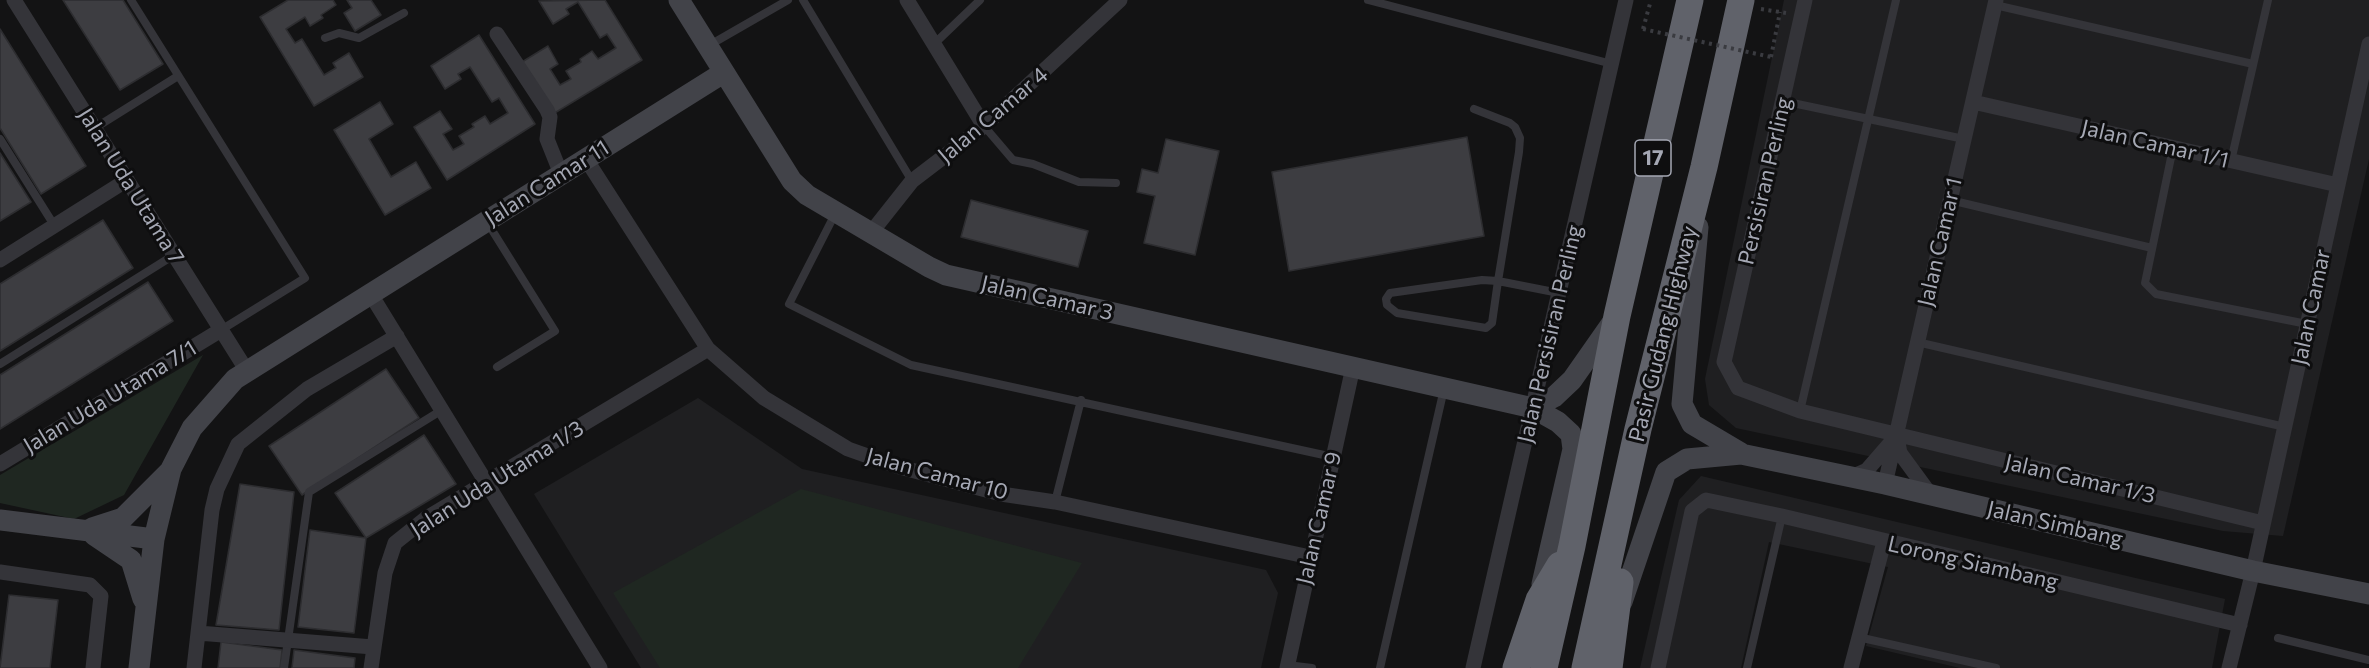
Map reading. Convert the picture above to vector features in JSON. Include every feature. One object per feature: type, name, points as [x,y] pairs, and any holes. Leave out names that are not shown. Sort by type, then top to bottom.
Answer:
[{"type":"highway","name":"Pasir Gudang Highway","points":[[1544,668],[1572,546],[1617,316],[1690,0]]},
{"type":"highway","name":"Pasir Gudang Highway","points":[[1585,668],[1638,429],[1704,167],[1741,0]]},
{"type":"highway","points":[[1609,668],[1638,429]]},
{"type":"highway","points":[[1516,668],[1539,600],[1572,546]]},
{"type":"street","name":"Jalan Uda Utama 7","points":[[14,0],[247,371]]},
{"type":"street","name":"Jalan Camar 3","points":[[679,0],[792,181],[807,195],[835,213],[946,274],[1533,408],[1558,422],[1571,434],[1573,449],[1539,600]]},
{"type":"street","points":[[907,0],[984,126]]},
{"type":"street","name":"Jalan Camar 4","points":[[870,234],[912,181],[984,126],[1120,0]]},
{"type":"street","name":"Jalan Persisiran Perling","points":[[1473,668],[1625,0]]},
{"type":"street","name":"Persisiran Perling","points":[[1724,362],[1805,0]]},
{"type":"street","name":"Jalan Camar 1","points":[[1885,484],[1996,2]]},
{"type":"street","points":[[497,34],[547,110],[550,117],[547,139],[561,174]]},
{"type":"street","name":"Jalan Camar","points":[[2229,668],[2264,523],[2369,44]]},
{"type":"street","name":"Jalan Camar 11","points":[[171,469],[192,428],[235,379],[723,73]]},
{"type":"street","name":"Jalan Camar 1/1","points":[[1973,102],[2338,185]]},
{"type":"street","name":"Jalan Camar 10","points":[[586,159],[708,349],[764,398],[848,449],[896,466],[1001,494],[1055,502],[1310,557]]},
{"type":"street","points":[[1704,167],[1682,404],[1692,424],[1741,454]]},
{"type":"street","points":[[0,260],[127,180]]},
{"type":"street","points":[[370,293],[600,668]]},
{"type":"street","points":[[1533,408],[1554,398],[1572,380],[1617,316]]},
{"type":"street","name":"Jalan Uda Utama 7/1","points":[[0,464],[221,330]]},
{"type":"street","points":[[194,668],[212,510],[217,489],[238,444],[307,389],[397,336]]},
{"type":"street","name":"Jalan Uda Utama 1/3","points":[[370,668],[385,573],[395,543],[425,519],[708,349]]},
{"type":"street","name":"Jalan Camar 1/3","points":[[1724,362],[1738,388],[1800,411],[2264,523]]},
{"type":"street","name":"Jalan Camar 9","points":[[1287,666],[1353,367]]},
{"type":"street","points":[[1851,477],[1867,470],[1896,435]]},
{"type":"street","points":[[1896,435],[1900,453],[1930,494]]},
{"type":"street","points":[[1614,626],[1666,472],[1687,459],[1741,454]]},
{"type":"street","name":"Jalan Simbang","points":[[1741,454],[1930,494],[2253,571],[2369,594]]},
{"type":"street","points":[[85,530],[123,518],[171,469]]},
{"type":"street","points":[[139,668],[154,539],[171,469]]},
{"type":"street","name":"Lorong Siambang","points":[[1658,668],[1692,511],[1706,500],[2240,625]]},
{"type":"street","points":[[0,520],[154,539]]},
{"type":"street","points":[[85,530],[131,560],[146,607]]},
{"type":"street","points":[[1851,668],[1884,542]]},
{"type":"street","points":[[0,572],[90,585],[101,596],[93,668]]},
{"type":"street","points":[[198,633],[373,647]]},
{"type":"lane","points":[[131,0],[305,278],[221,330]]},
{"type":"lane","points":[[707,46],[788,0]]},
{"type":"lane","points":[[803,0],[912,181]]},
{"type":"lane","points":[[934,44],[980,0]]},
{"type":"lane","points":[[1368,0],[1612,64]]},
{"type":"lane","points":[[1800,411],[1896,0]]},
{"type":"lane","points":[[2231,161],[2268,0]]},
{"type":"lane","points":[[1996,2],[2253,64]]},
{"type":"lane","points":[[325,38],[339,33],[359,38],[404,13]]},
{"type":"lane","points":[[95,128],[178,76]]},
{"type":"lane","points":[[1783,101],[1964,139]]},
{"type":"lane","points":[[1474,109],[1510,123],[1515,127],[1520,138],[1498,281],[1492,323],[1486,328],[1397,313],[1390,309],[1386,299],[1390,293],[1482,280],[1498,281],[1559,293]]},
{"type":"lane","points":[[984,126],[1013,160],[1033,164],[1079,182],[1116,183]]},
{"type":"lane","points":[[0,139],[54,225]]},
{"type":"lane","points":[[2173,148],[2145,283],[2156,294],[2307,324]]},
{"type":"lane","points":[[1950,200],[2152,248]]},
{"type":"lane","points":[[835,213],[789,304],[911,365],[1081,400],[1333,457]]},
{"type":"lane","points":[[486,221],[555,331],[497,367]]},
{"type":"lane","points":[[0,364],[174,255]]},
{"type":"lane","points":[[1917,342],[2284,427]]},
{"type":"lane","points":[[1380,668],[1444,388]]},
{"type":"lane","points":[[1055,502],[1081,400]]},
{"type":"lane","points":[[284,668],[309,492],[442,410]]},
{"type":"lane","points":[[1747,668],[1782,516]]},
{"type":"lane","points":[[1858,637],[1996,668]]},
{"type":"lane","points":[[2277,638],[2369,660]]},
{"type":"lane","points":[[1287,666],[1312,668]]},
{"type":"path","points":[[1650,0],[1643,29],[1771,57],[1780,12]]},
{"type":"shaded area","points":[[1784,0],[2369,0],[2369,159],[2283,536],[2223,531],[1736,428],[1709,405],[1705,379]]},
{"type":"shaded area","points":[[203,355],[124,495],[74,519],[0,503],[0,475]]},
{"type":"shaded area","points":[[698,398],[802,469],[1266,570],[1278,593],[1261,668],[641,668],[534,494]]},
{"type":"shaded area","points":[[1701,476],[2225,599],[2212,668],[1960,668],[1866,646],[1888,567],[1769,542],[1741,668],[1640,668],[1679,500]]},
{"type":"shaded area","points":[[801,489],[1082,563],[1018,668],[660,668],[613,593]]},
{"type":"building","points":[[63,0],[123,0],[163,64],[120,90]]},
{"type":"building","points":[[288,0],[333,0],[336,5],[321,15],[323,18],[310,26],[305,17],[286,29],[295,43],[302,39],[324,75],[336,68],[333,63],[349,53],[363,77],[314,106],[260,17]]},
{"type":"building","points":[[347,0],[371,0],[381,15],[355,31],[344,13],[352,8]]},
{"type":"building","points":[[605,0],[642,60],[553,114],[522,62],[548,46],[558,64],[550,69],[560,85],[571,79],[566,71],[581,62],[580,59],[592,51],[598,59],[616,48],[607,34],[600,38],[578,2],[566,9],[569,14],[553,24],[539,1]]},
{"type":"building","points":[[0,29],[86,166],[41,194],[0,128]]},
{"type":"building","points":[[479,35],[535,124],[447,180],[414,127],[440,111],[452,129],[443,134],[453,150],[464,144],[459,136],[474,127],[472,124],[485,116],[490,124],[508,113],[499,98],[492,102],[470,67],[458,74],[461,79],[445,89],[431,66]]},
{"type":"building","points":[[380,102],[393,124],[369,139],[391,177],[416,162],[431,188],[385,215],[334,130]]},
{"type":"building","points":[[1467,137],[1484,236],[1289,271],[1272,172]]},
{"type":"building","points":[[1166,139],[1219,151],[1195,255],[1144,243],[1155,196],[1137,192],[1142,169],[1158,173]]},
{"type":"building","points":[[0,153],[31,202],[0,221]]},
{"type":"building","points":[[971,200],[1088,231],[1078,267],[961,237]]},
{"type":"building","points":[[103,220],[133,268],[0,351],[0,284]]},
{"type":"building","points":[[148,282],[173,321],[0,429],[0,375]]},
{"type":"building","points":[[386,369],[419,418],[302,495],[269,446]]},
{"type":"building","points":[[424,435],[456,484],[366,538],[335,493]]},
{"type":"building","points":[[240,484],[294,492],[279,630],[216,625]]},
{"type":"building","points":[[310,530],[366,538],[354,633],[298,627]]},
{"type":"building","points":[[9,595],[58,600],[50,668],[0,668]]},
{"type":"building","points":[[221,642],[282,650],[280,668],[218,668]]},
{"type":"building","points":[[294,650],[355,658],[354,668],[292,668]]}]
